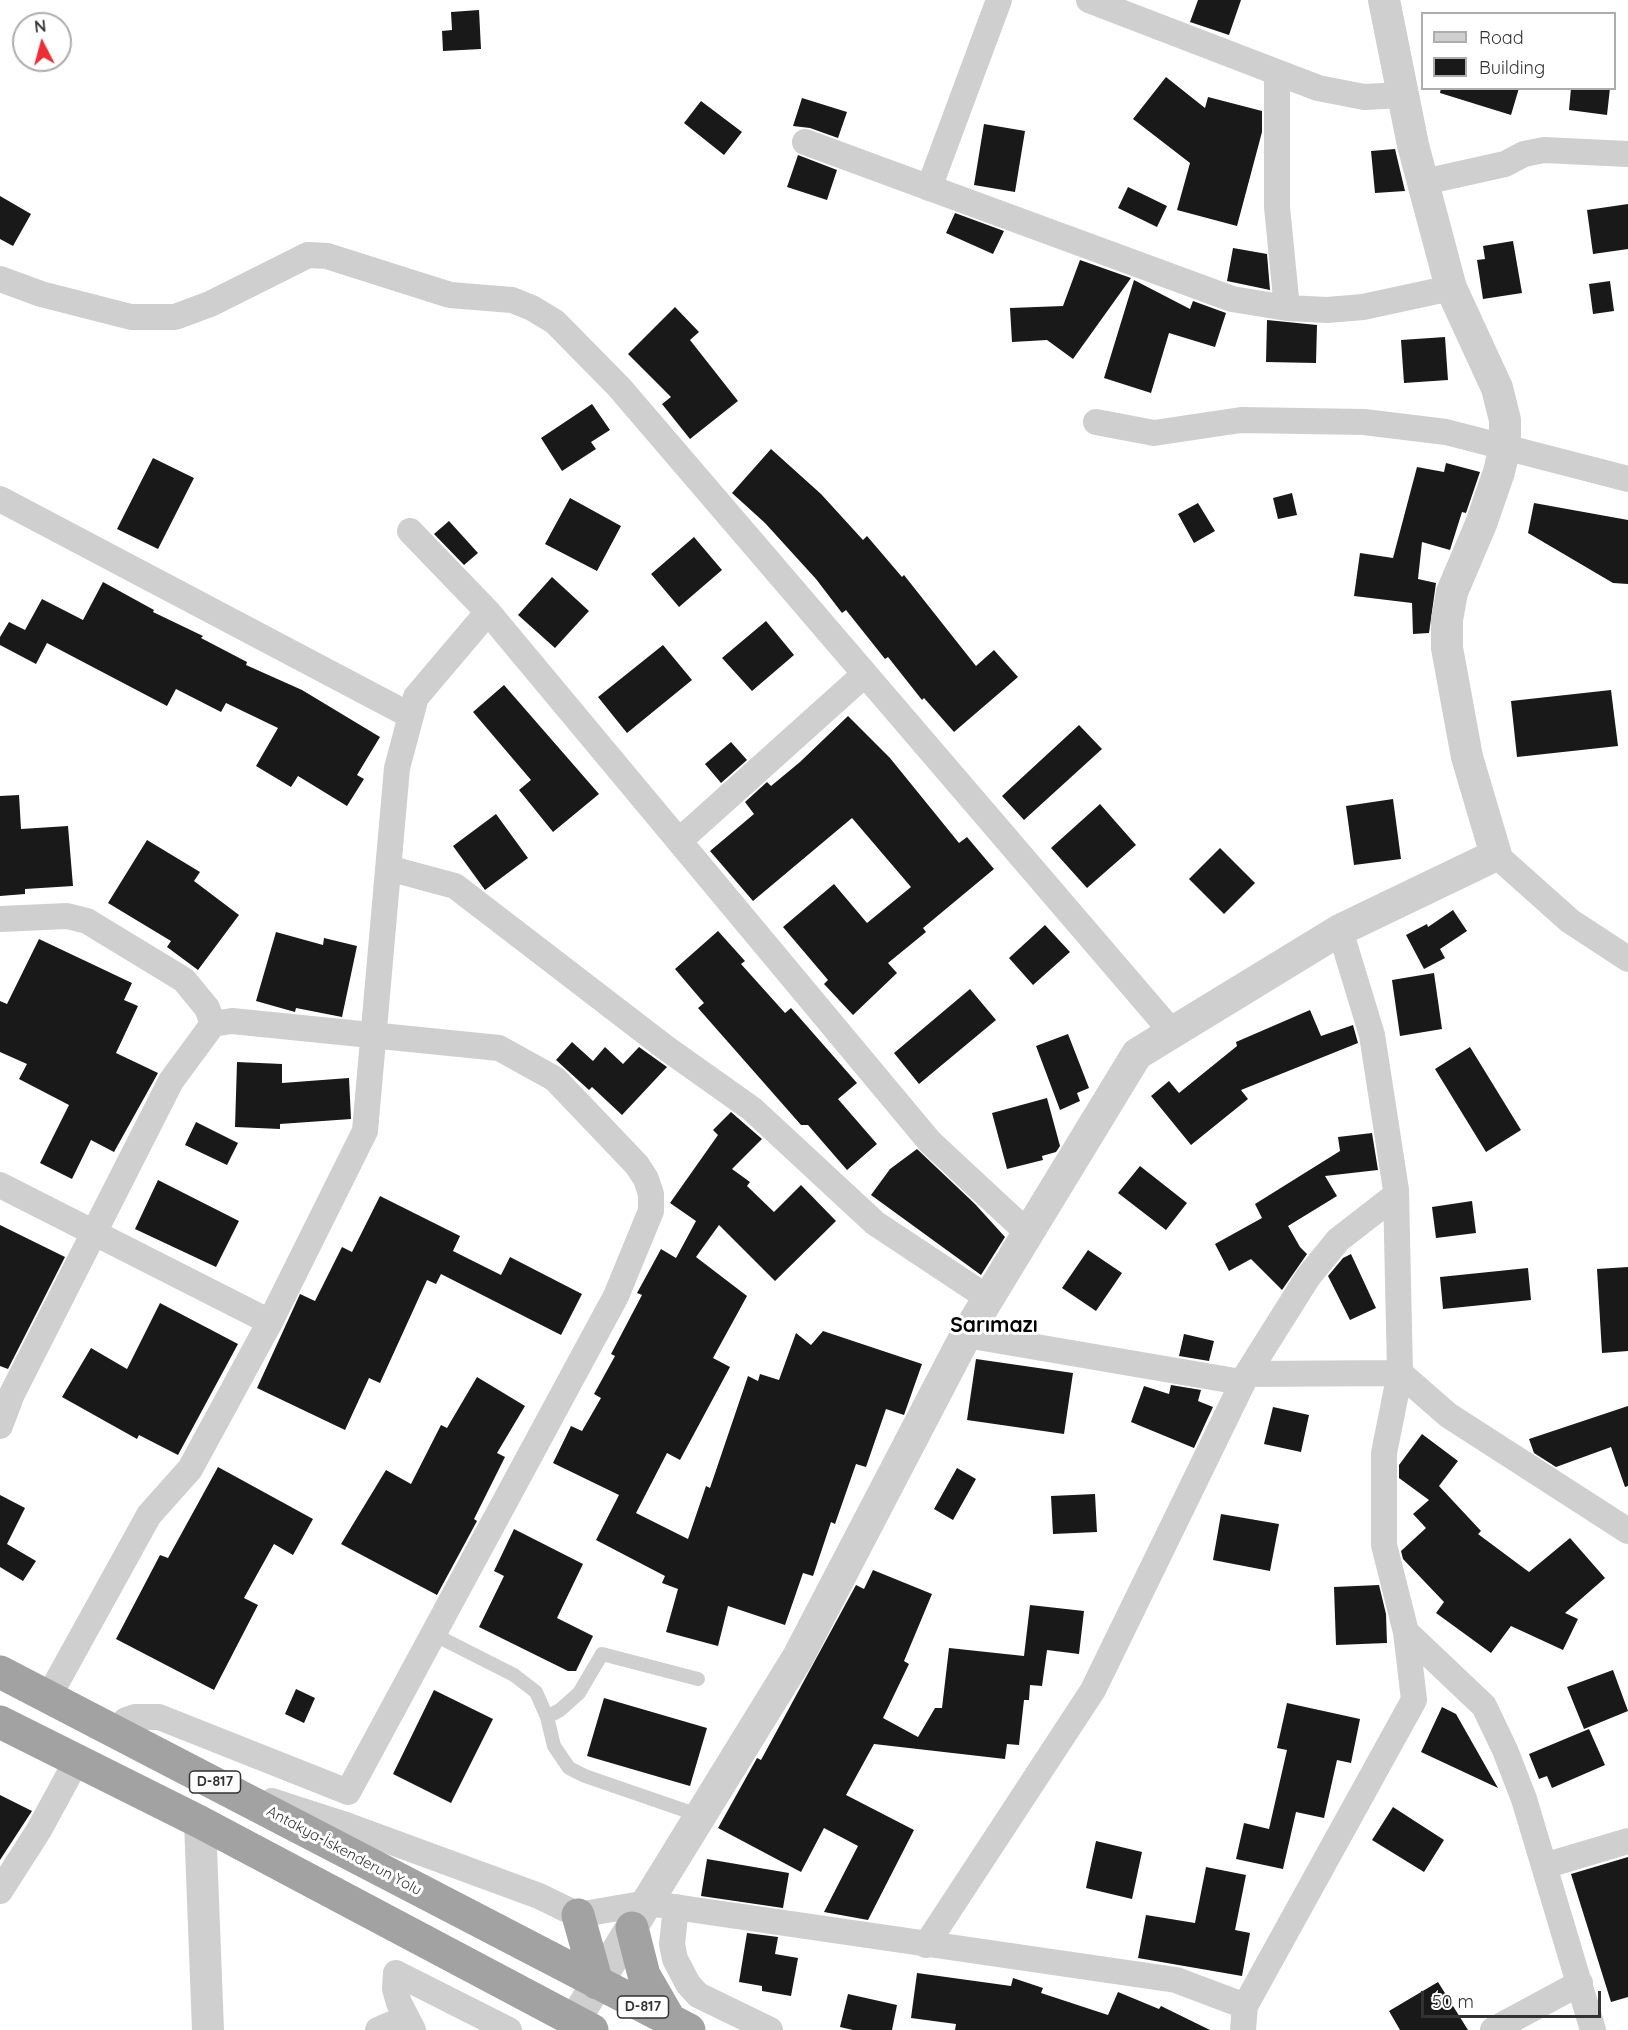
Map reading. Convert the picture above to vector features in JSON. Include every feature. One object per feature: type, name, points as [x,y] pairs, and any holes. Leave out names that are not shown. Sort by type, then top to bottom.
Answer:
[{"type":"highway","name":"Antakya-İskenderun Yolu","points":[[0,1672],[218,1783],[679,2025]]},
{"type":"highway","name":"D-817","points":[[0,1722],[200,1822],[583,2026]]},
{"type":"highway","points":[[652,1913],[644,1975],[679,2025]]},
{"type":"highway","points":[[578,1915],[597,1983]]},
{"type":"street","points":[[929,188],[999,0]]},
{"type":"street","points":[[1089,0],[1277,73],[1342,94],[1364,97],[1403,95]]},
{"type":"street","points":[[1384,0],[1403,95],[1451,288],[1497,388],[1505,420],[1505,446],[1481,524],[1452,592],[1447,620],[1447,648],[1467,757],[1496,855],[1570,921],[1628,959]]},
{"type":"street","points":[[1277,73],[1277,207],[1287,308]]},
{"type":"street","points":[[805,142],[1232,299],[1287,308],[1327,310],[1363,307],[1451,288]]},
{"type":"street","points":[[1424,182],[1505,164],[1524,154],[1544,150],[1628,154]]},
{"type":"street","points":[[0,279],[41,294],[131,317],[175,317],[210,304],[309,255],[327,256],[450,295],[512,300],[532,308],[555,322],[619,387],[1172,1032]]},
{"type":"street","points":[[1096,422],[1154,433],[1241,420],[1364,422],[1446,432],[1628,479]]},
{"type":"street","points":[[0,499],[411,716]]},
{"type":"street","points":[[410,531],[488,612],[930,1142],[1029,1234]]},
{"type":"street","points":[[49,1696],[149,1515],[190,1469],[270,1322],[365,1131],[397,768],[416,697],[488,612]]},
{"type":"street","points":[[679,841],[865,674]]},
{"type":"street","points":[[583,2026],[597,1983],[652,1913],[700,1816],[798,1657],[966,1335],[1137,1054],[1340,930],[1496,855]]},
{"type":"street","points":[[388,868],[455,886],[666,1048],[752,1109],[875,1222],[988,1298]]},
{"type":"street","points":[[0,919],[67,916],[87,921],[184,980],[207,1008],[213,1024]]},
{"type":"street","points":[[218,1783],[343,1824],[539,1896],[578,1915],[652,1913],[926,1945],[1176,1980],[1244,2018],[1414,1700],[1406,1632],[1384,1545],[1384,1454],[1400,1373],[1396,1195],[1372,1035],[1340,930]]},
{"type":"street","points":[[0,1426],[6,1391],[96,1232],[171,1081],[213,1024],[232,1021],[499,1048],[555,1079],[637,1165],[646,1179],[651,1194],[651,1211],[616,1296],[348,1792],[159,1717],[135,1717],[126,1720],[116,1730]]},
{"type":"street","points":[[0,1185],[270,1322]]},
{"type":"street","points":[[926,1945],[1093,1690],[1244,1378],[1308,1277],[1338,1240],[1396,1195]]},
{"type":"street","points":[[966,1335],[1244,1378],[1400,1373],[1448,1415],[1628,1531]]},
{"type":"street","points":[[1406,1632],[1484,1706],[1505,1750],[1524,1799],[1593,2030]]},
{"type":"street","points":[[0,1891],[39,1830],[77,1760]]},
{"type":"street","points":[[200,1822],[208,2030]]},
{"type":"street","points":[[1544,1866],[1628,1840]]},
{"type":"street","points":[[652,1913],[672,1944],[677,1965],[688,1984],[698,1995],[770,2030]]},
{"type":"street","points":[[378,2030],[409,2024],[395,1989],[396,1973],[509,2030]]},
{"type":"street","points":[[1493,2030],[1580,1983]]},
{"type":"lane","points":[[433,1634],[526,1683],[536,1692],[547,1717],[558,1754],[577,1773],[700,1816]]},
{"type":"lane","points":[[547,1717],[560,1710],[579,1693],[603,1654],[698,1679]]},
{"type":"building","points":[[1198,0],[1241,0],[1229,35],[1190,22]]},
{"type":"building","points":[[479,10],[481,49],[443,51],[442,31],[452,30],[451,12]]},
{"type":"building","points":[[1166,77],[1205,108],[1208,97],[1262,111],[1262,132],[1237,226],[1177,210],[1190,163],[1133,119]]},
{"type":"building","points":[[1441,90],[1518,90],[1511,115],[1440,93]]},
{"type":"building","points":[[1571,90],[1610,90],[1607,115],[1569,110]]},
{"type":"building","points":[[802,98],[847,112],[838,138],[810,128],[793,126]]},
{"type":"building","points":[[701,101],[742,132],[724,155],[684,123]]},
{"type":"building","points":[[984,124],[1025,131],[1015,192],[974,185]]},
{"type":"building","points":[[1395,149],[1405,191],[1375,193],[1371,151]]},
{"type":"building","points":[[798,155],[837,170],[827,200],[787,187]]},
{"type":"building","points":[[1128,187],[1167,206],[1157,227],[1118,208]]},
{"type":"building","points":[[0,196],[31,214],[13,246],[0,239]]},
{"type":"building","points":[[1628,204],[1628,249],[1593,254],[1587,210]]},
{"type":"building","points":[[955,213],[1004,231],[993,254],[946,233]]},
{"type":"building","points":[[1513,241],[1522,293],[1483,299],[1477,260],[1485,259],[1483,246]]},
{"type":"building","points":[[1233,248],[1267,254],[1270,290],[1227,281]]},
{"type":"building","points":[[1080,260],[1131,278],[1073,359],[1047,340],[1012,342],[1010,308],[1063,306]]},
{"type":"building","points":[[1134,280],[1190,309],[1193,301],[1226,313],[1215,347],[1169,333],[1151,393],[1104,378]]},
{"type":"building","points":[[1610,281],[1614,311],[1593,314],[1589,284]]},
{"type":"building","points":[[675,307],[699,332],[690,340],[738,401],[690,439],[662,404],[671,397],[628,354]]},
{"type":"building","points":[[1267,320],[1317,325],[1316,363],[1266,362]]},
{"type":"building","points":[[1445,337],[1448,380],[1404,383],[1401,340]]},
{"type":"building","points":[[592,404],[610,430],[591,442],[596,449],[562,471],[541,438]]},
{"type":"building","points":[[771,449],[821,494],[863,540],[867,536],[902,577],[904,575],[976,666],[994,650],[1018,677],[954,732],[924,698],[922,700],[888,657],[885,659],[846,610],[842,613],[816,579],[765,523],[732,493]]},
{"type":"building","points":[[153,458],[194,478],[158,549],[117,529]]},
{"type":"building","points":[[1446,463],[1480,472],[1466,513],[1462,512],[1450,550],[1422,542],[1418,579],[1436,583],[1429,633],[1413,634],[1412,603],[1354,596],[1360,553],[1393,558],[1417,467],[1444,472]]},
{"type":"building","points":[[1292,493],[1297,515],[1278,519],[1273,498]]},
{"type":"building","points":[[570,498],[621,526],[597,571],[545,544]]},
{"type":"building","points":[[1198,503],[1215,531],[1194,543],[1178,514]]},
{"type":"building","points":[[1534,503],[1628,520],[1628,584],[1613,583],[1528,533]]},
{"type":"building","points":[[449,521],[478,553],[464,565],[434,534]]},
{"type":"building","points":[[694,537],[722,570],[679,607],[651,574]]},
{"type":"building","points":[[552,577],[589,611],[555,648],[518,615]]},
{"type":"building","points":[[103,582],[154,610],[153,612],[203,636],[201,638],[247,662],[246,665],[302,690],[380,737],[357,775],[364,779],[347,806],[298,776],[291,787],[256,766],[278,728],[226,703],[221,712],[176,689],[167,706],[47,643],[36,664],[0,645],[0,637],[9,622],[25,630],[42,599],[83,620]]},
{"type":"building","points":[[766,621],[794,655],[752,691],[722,658]]},
{"type":"building","points":[[663,645],[692,680],[627,733],[598,697]]},
{"type":"building","points":[[504,685],[599,794],[553,832],[519,790],[531,780],[473,712]]},
{"type":"building","points":[[1611,690],[1618,746],[1517,757],[1511,701]]},
{"type":"building","points":[[848,716],[890,758],[959,843],[967,837],[994,869],[923,928],[926,932],[888,963],[897,973],[853,1015],[824,984],[828,980],[783,927],[834,884],[867,923],[911,887],[852,818],[753,901],[710,851],[754,814],[745,802],[767,782],[771,786],[800,762]]},
{"type":"building","points":[[1079,725],[1102,749],[1024,820],[1002,796]]},
{"type":"building","points":[[731,742],[747,760],[721,783],[705,764]]},
{"type":"building","points":[[19,795],[21,829],[68,826],[73,886],[25,889],[25,894],[0,896],[0,796]]},
{"type":"building","points":[[1393,799],[1401,859],[1354,865],[1346,806]]},
{"type":"building","points":[[1100,804],[1136,845],[1087,888],[1051,848]]},
{"type":"building","points":[[496,814],[528,858],[485,890],[453,846]]},
{"type":"building","points":[[147,840],[200,872],[194,881],[239,915],[198,970],[167,947],[171,941],[108,903]]},
{"type":"building","points":[[1220,848],[1255,883],[1224,914],[1189,879]]},
{"type":"building","points":[[1453,910],[1467,931],[1440,949],[1445,958],[1424,969],[1406,935],[1427,924],[1428,927]]},
{"type":"building","points":[[1045,925],[1070,952],[1033,985],[1009,958]]},
{"type":"building","points":[[718,931],[745,961],[741,964],[785,1013],[791,1008],[857,1083],[838,1099],[877,1144],[847,1170],[808,1125],[801,1125],[698,1008],[704,1003],[675,969]]},
{"type":"building","points":[[276,932],[323,945],[324,938],[357,946],[342,1017],[296,1008],[295,1012],[256,1001]]},
{"type":"building","points":[[39,939],[132,983],[124,1000],[138,1006],[116,1053],[158,1073],[114,1152],[91,1140],[72,1179],[40,1163],[69,1105],[19,1079],[27,1064],[0,1052],[0,1001],[7,1004]]},
{"type":"building","points":[[1434,973],[1442,1029],[1400,1036],[1392,980]]},
{"type":"building","points":[[970,989],[996,1020],[919,1084],[894,1053]]},
{"type":"building","points":[[1310,1010],[1321,1036],[1353,1025],[1358,1043],[1241,1090],[1248,1099],[1191,1145],[1151,1096],[1169,1081],[1179,1093],[1237,1046],[1236,1042]]},
{"type":"building","points":[[1068,1034],[1089,1088],[1077,1093],[1080,1101],[1060,1110],[1036,1046]]},
{"type":"building","points":[[572,1042],[593,1061],[605,1047],[623,1064],[639,1047],[667,1067],[622,1115],[592,1087],[589,1090],[556,1060]]},
{"type":"building","points":[[1470,1047],[1521,1130],[1486,1152],[1435,1069]]},
{"type":"building","points":[[237,1062],[282,1064],[282,1083],[349,1078],[351,1119],[280,1124],[280,1129],[235,1127]]},
{"type":"building","points":[[1047,1098],[1060,1146],[1056,1152],[1042,1156],[1043,1160],[1007,1169],[992,1113]]},
{"type":"building","points":[[731,1112],[762,1139],[732,1169],[750,1182],[747,1186],[774,1212],[801,1185],[836,1221],[775,1281],[719,1225],[696,1257],[747,1296],[713,1358],[730,1367],[680,1460],[667,1453],[636,1513],[688,1539],[706,1486],[710,1488],[748,1376],[758,1381],[760,1374],[779,1380],[796,1333],[811,1345],[823,1331],[922,1364],[904,1415],[886,1409],[866,1467],[856,1464],[835,1524],[831,1522],[813,1576],[803,1573],[785,1625],[728,1606],[718,1646],[666,1632],[678,1589],[662,1583],[665,1576],[596,1540],[619,1495],[553,1463],[571,1426],[582,1431],[601,1398],[594,1394],[615,1356],[611,1354],[642,1295],[637,1293],[661,1249],[676,1258],[696,1221],[670,1203],[718,1135],[713,1130]]},
{"type":"building","points":[[196,1122],[238,1143],[227,1165],[185,1145]]},
{"type":"building","points":[[1372,1133],[1378,1170],[1325,1176],[1337,1196],[1288,1226],[1300,1247],[1307,1254],[1282,1290],[1251,1259],[1229,1271],[1215,1244],[1262,1218],[1255,1204],[1340,1151],[1338,1137]]},
{"type":"building","points":[[917,1149],[975,1204],[1005,1237],[981,1275],[871,1195],[890,1169]]},
{"type":"building","points":[[1140,1166],[1187,1203],[1166,1230],[1118,1193]]},
{"type":"building","points":[[158,1180],[239,1221],[216,1267],[135,1229]]},
{"type":"building","points":[[380,1196],[460,1236],[453,1251],[501,1275],[510,1257],[582,1294],[561,1335],[441,1274],[436,1284],[427,1280],[380,1383],[369,1378],[345,1430],[257,1388],[300,1294],[315,1301],[342,1247],[352,1252]]},
{"type":"building","points":[[1472,1201],[1476,1233],[1436,1238],[1432,1207]]},
{"type":"building","points":[[0,1225],[65,1257],[8,1369],[0,1366]]},
{"type":"building","points":[[1088,1250],[1122,1273],[1096,1311],[1062,1288]]},
{"type":"building","points":[[1351,1254],[1376,1308],[1350,1320],[1328,1276],[1343,1258]]},
{"type":"building","points":[[1628,1267],[1628,1351],[1602,1353],[1597,1269]]},
{"type":"building","points":[[1528,1268],[1531,1300],[1443,1309],[1440,1277]]},
{"type":"building","points":[[160,1303],[238,1344],[178,1455],[139,1435],[137,1439],[62,1397],[91,1348],[127,1369]]},
{"type":"building","points":[[1184,1334],[1214,1341],[1209,1361],[1179,1356]]},
{"type":"building","points":[[976,1359],[1073,1373],[1064,1434],[967,1420]]},
{"type":"building","points":[[477,1377],[525,1406],[497,1453],[505,1457],[474,1519],[477,1521],[437,1595],[341,1544],[386,1470],[411,1484],[441,1425],[447,1428]]},
{"type":"building","points":[[1171,1385],[1201,1390],[1198,1401],[1213,1407],[1194,1448],[1131,1422],[1144,1386],[1169,1394]]},
{"type":"building","points":[[1628,1406],[1628,1486],[1625,1487],[1611,1447],[1556,1467],[1534,1453],[1529,1439]]},
{"type":"building","points":[[1273,1407],[1309,1415],[1301,1452],[1264,1444]]},
{"type":"building","points":[[1422,1434],[1458,1461],[1439,1486],[1481,1531],[1478,1534],[1529,1572],[1570,1538],[1605,1578],[1565,1613],[1578,1619],[1563,1650],[1511,1626],[1491,1653],[1436,1613],[1444,1602],[1403,1559],[1401,1551],[1426,1528],[1413,1514],[1429,1500],[1399,1478],[1399,1465]]},
{"type":"building","points":[[218,1467],[313,1519],[293,1555],[274,1544],[244,1598],[258,1605],[214,1690],[116,1639],[160,1555],[168,1558]]},
{"type":"building","points":[[957,1468],[976,1479],[953,1520],[934,1509]]},
{"type":"building","points":[[1095,1494],[1097,1532],[1053,1534],[1051,1496]]},
{"type":"building","points":[[0,1495],[25,1508],[7,1544],[36,1561],[23,1581],[0,1567]]},
{"type":"building","points":[[1221,1514],[1279,1524],[1270,1571],[1213,1560]]},
{"type":"building","points":[[514,1529],[583,1564],[557,1618],[593,1636],[576,1671],[568,1671],[479,1627],[504,1576],[494,1571]]},
{"type":"building","points":[[873,1570],[932,1594],[904,1661],[909,1664],[883,1718],[918,1737],[935,1708],[942,1708],[949,1648],[1024,1656],[1030,1605],[1084,1611],[1079,1654],[1047,1650],[1042,1686],[1030,1685],[1029,1700],[1024,1700],[1019,1745],[1007,1744],[1005,1759],[874,1744],[846,1795],[914,1830],[868,1920],[824,1912],[858,1846],[824,1828],[801,1872],[718,1828],[757,1758],[761,1760],[856,1585],[864,1589]]},
{"type":"building","points":[[1379,1585],[1386,1614],[1387,1643],[1336,1645],[1334,1587]]},
{"type":"building","points":[[1613,1670],[1628,1711],[1584,1729],[1567,1687]]},
{"type":"building","points":[[296,1689],[315,1698],[304,1723],[285,1714]]},
{"type":"building","points":[[434,1690],[493,1719],[451,1803],[393,1774]]},
{"type":"building","points":[[604,1698],[707,1728],[690,1786],[587,1756]]},
{"type":"building","points":[[1287,1703],[1360,1719],[1351,1763],[1337,1760],[1324,1818],[1296,1812],[1283,1869],[1236,1859],[1244,1823],[1269,1829],[1287,1750],[1277,1748]]},
{"type":"building","points":[[1442,1707],[1456,1714],[1498,1788],[1421,1752]]},
{"type":"building","points":[[1589,1729],[1605,1765],[1552,1788],[1547,1776],[1539,1779],[1529,1754]]},
{"type":"building","points":[[0,1795],[32,1811],[0,1860]]},
{"type":"building","points":[[1393,1807],[1444,1840],[1424,1872],[1372,1840]]},
{"type":"building","points":[[1096,1841],[1142,1852],[1132,1899],[1086,1888]]},
{"type":"building","points":[[1628,1857],[1628,1997],[1611,2002],[1571,1874]]},
{"type":"building","points":[[707,1859],[789,1873],[783,1908],[701,1896]]},
{"type":"building","points":[[1206,1867],[1246,1875],[1235,1930],[1250,1933],[1242,1976],[1138,1958],[1146,1915],[1195,1923]]},
{"type":"building","points":[[747,1933],[778,1937],[775,1954],[798,1958],[791,1996],[762,1991],[762,1986],[739,1982]]},
{"type":"building","points":[[917,1973],[1011,1986],[1013,1978],[1043,1988],[1041,1993],[1108,2015],[1118,1992],[1159,2009],[1161,2006],[1210,2030],[955,2030],[956,2024],[911,2018]]},
{"type":"building","points":[[1438,1982],[1468,2030],[1400,2030],[1389,2011]]},
{"type":"building","points":[[848,1994],[897,2005],[892,2030],[853,2030],[840,2027]]},
{"type":"district","name":"Sarımazı","points":[[994,1326]]}]
